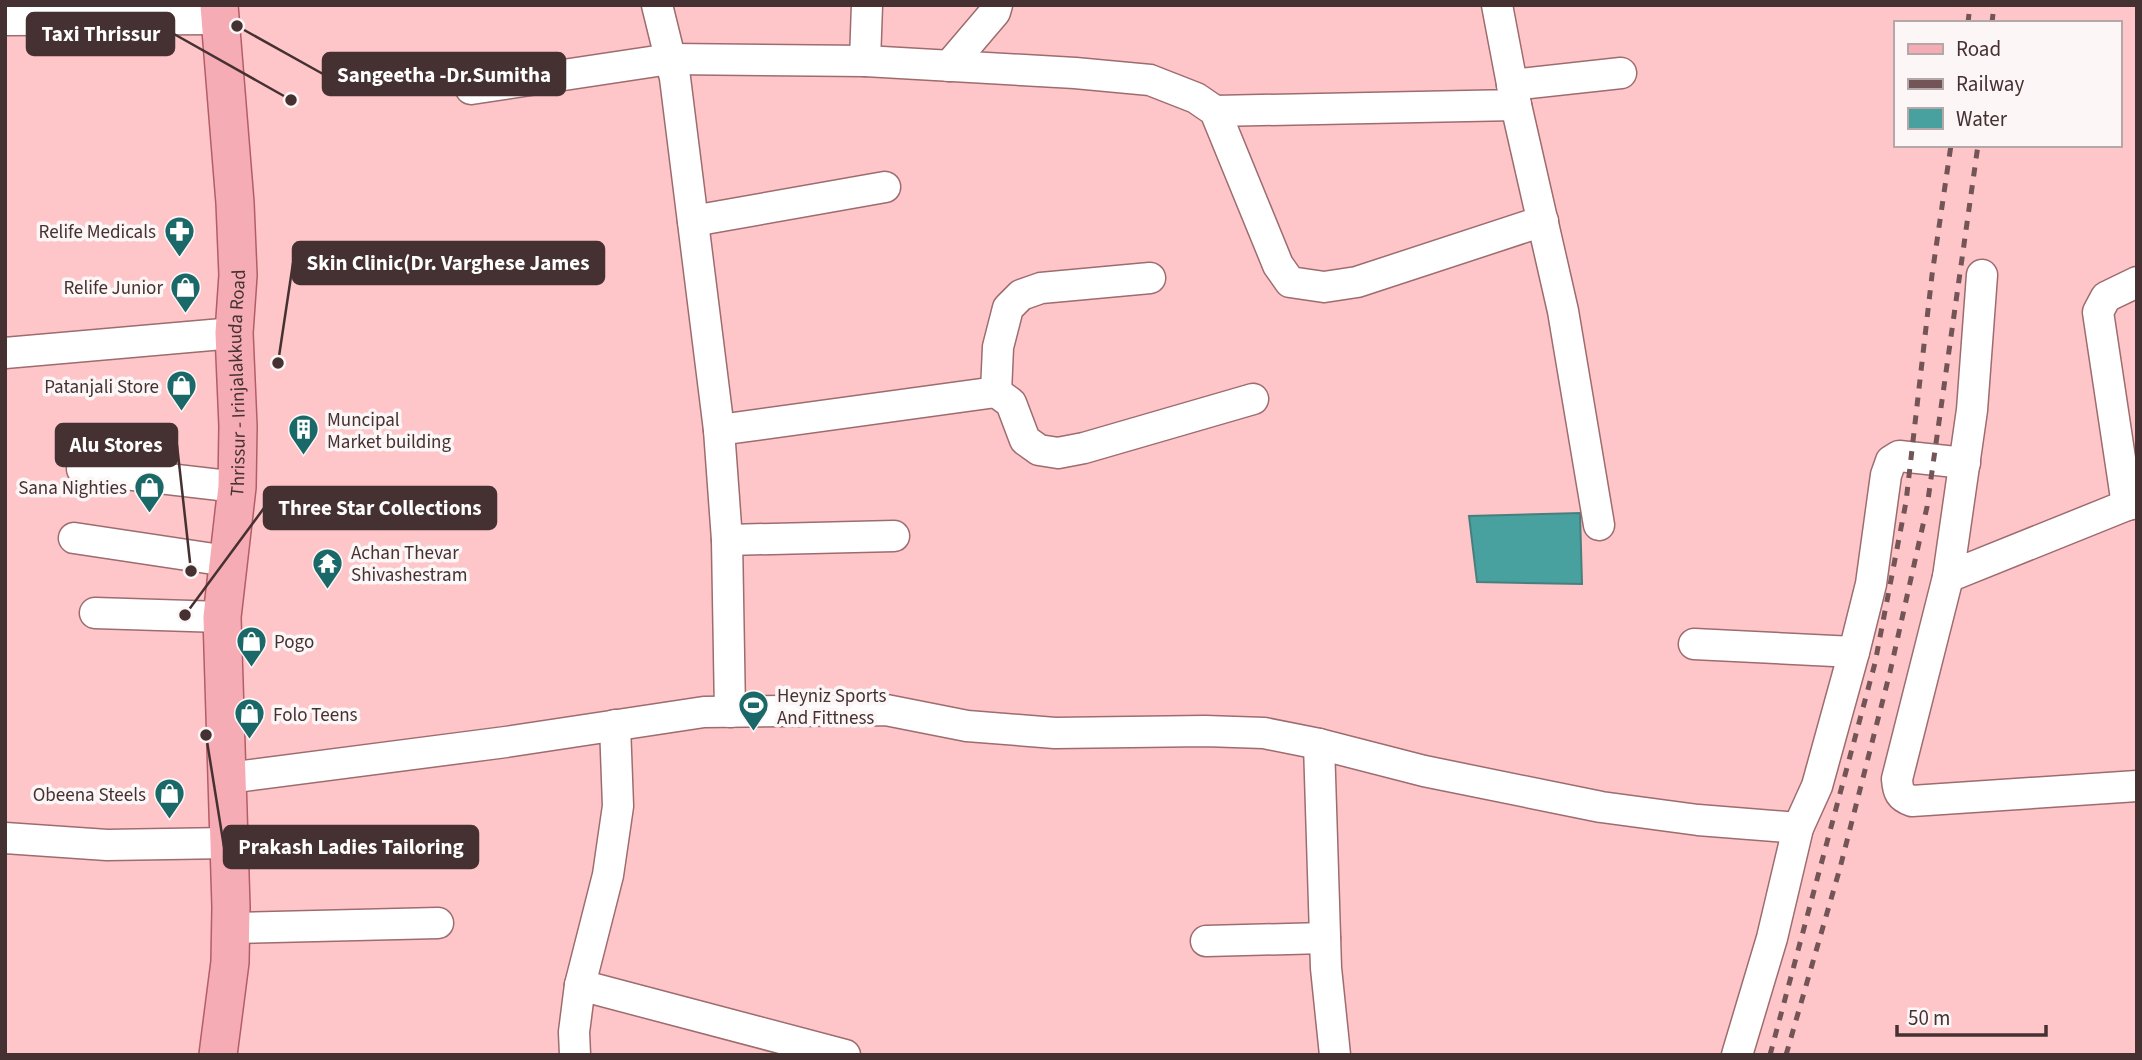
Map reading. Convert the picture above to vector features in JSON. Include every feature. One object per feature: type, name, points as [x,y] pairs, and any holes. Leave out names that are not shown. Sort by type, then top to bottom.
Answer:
[{"type":"main road","name":"Thrissur - Irinjalakkuda Road","points":[[218,1055],[230,962],[231,928],[222,617],[237,487],[238,426],[234,333],[238,275],[235,203],[219,12]]},
{"type":"street","points":[[657,5],[674,78],[719,430],[727,540],[730,712]]},
{"type":"street","points":[[865,61],[867,5]]},
{"type":"street","points":[[949,66],[995,12],[997,5]]},
{"type":"street","points":[[1497,5],[1514,95],[1563,311],[1599,525]]},
{"type":"street","points":[[5,20],[219,12]]},
{"type":"street","points":[[471,89],[670,58],[865,61],[1150,80],[1196,98],[1215,111],[1278,265],[1290,282],[1324,287],[1357,282],[1543,221]]},
{"type":"street","points":[[1215,111],[1514,95],[1621,74]]},
{"type":"street","points":[[693,221],[885,187]]},
{"type":"street","points":[[1982,275],[1972,410],[1948,577],[1897,779],[1898,791],[1903,798],[1912,801],[2137,786]]},
{"type":"street","points":[[996,392],[998,347],[1008,308],[1021,295],[1041,288],[1150,278]]},
{"type":"street","points":[[1948,577],[2132,504],[2098,312],[2106,297],[2137,282]]},
{"type":"street","points":[[5,353],[234,333]]},
{"type":"street","points":[[719,430],[996,392],[1011,402],[1025,440],[1039,450],[1058,453],[1084,448],[1253,399]]},
{"type":"street","points":[[1737,1055],[1772,938],[1798,828],[1817,786],[1854,652],[1871,584],[1886,475],[1892,461],[1899,456],[1965,463]]},
{"type":"street","points":[[82,469],[237,487]]},
{"type":"street","points":[[727,540],[894,536]]},
{"type":"street","points":[[74,538],[228,561]]},
{"type":"street","points":[[95,614],[222,617]]},
{"type":"street","points":[[1693,644],[1854,652]]},
{"type":"street","points":[[228,778],[704,712],[886,710],[967,726],[1030,731],[1264,733],[1423,771],[1601,807],[1698,820],[1798,828]]},
{"type":"street","points":[[575,1055],[574,1032],[580,985],[608,875],[618,806],[615,725]]},
{"type":"street","points":[[1319,744],[1325,938],[1335,1055]]},
{"type":"street","points":[[5,838],[107,845],[228,843]]},
{"type":"street","points":[[231,928],[438,923]]},
{"type":"street","points":[[1206,942],[1325,938]]},
{"type":"street","points":[[580,985],[845,1055]]},
{"type":"water","points":[[1580,513],[1582,584],[1477,582],[1469,516]]},
{"type":"railway","points":[[1968,21],[1970,5]]},
{"type":"railway","points":[[1992,21],[1994,5]]},
{"type":"railway","points":[[1770,1055],[1875,663],[1906,502],[1932,275],[1951,147]]},
{"type":"railway","points":[[1786,1055],[1840,868],[1890,672],[1927,507],[1978,147]]},
{"type":"place","name":"Sangeetha -Dr.Sumitha","points":[[237,26]]},
{"type":"place","name":"Taxi Thrissur","points":[[291,100]]},
{"type":"place","name":"Relife Medicals","points":[[179,258]]},
{"type":"place","name":"Relife Junior","points":[[186,314]]},
{"type":"place","name":"Skin Clinic(Dr. Varghese James","points":[[278,363]]},
{"type":"place","name":"Patanjali Store","points":[[182,413]]},
{"type":"place","name":"Muncipal Market building","points":[[304,457]]},
{"type":"place","name":"Sana Nighties","points":[[150,514]]},
{"type":"place","name":"Alu Stores","points":[[191,571]]},
{"type":"place","name":"Achan Thevar Shivashestram","points":[[328,590]]},
{"type":"place","name":"Three Star Collections","points":[[185,615]]},
{"type":"place","name":"Pogo","points":[[251,668]]},
{"type":"place","name":"Heyniz Sports And Fittness","points":[[754,733]]},
{"type":"place","name":"Prakash Ladies Tailoring","points":[[206,735]]},
{"type":"place","name":"Folo Teens","points":[[250,741]]},
{"type":"place","name":"Obeena Steels","points":[[169,821]]}]
